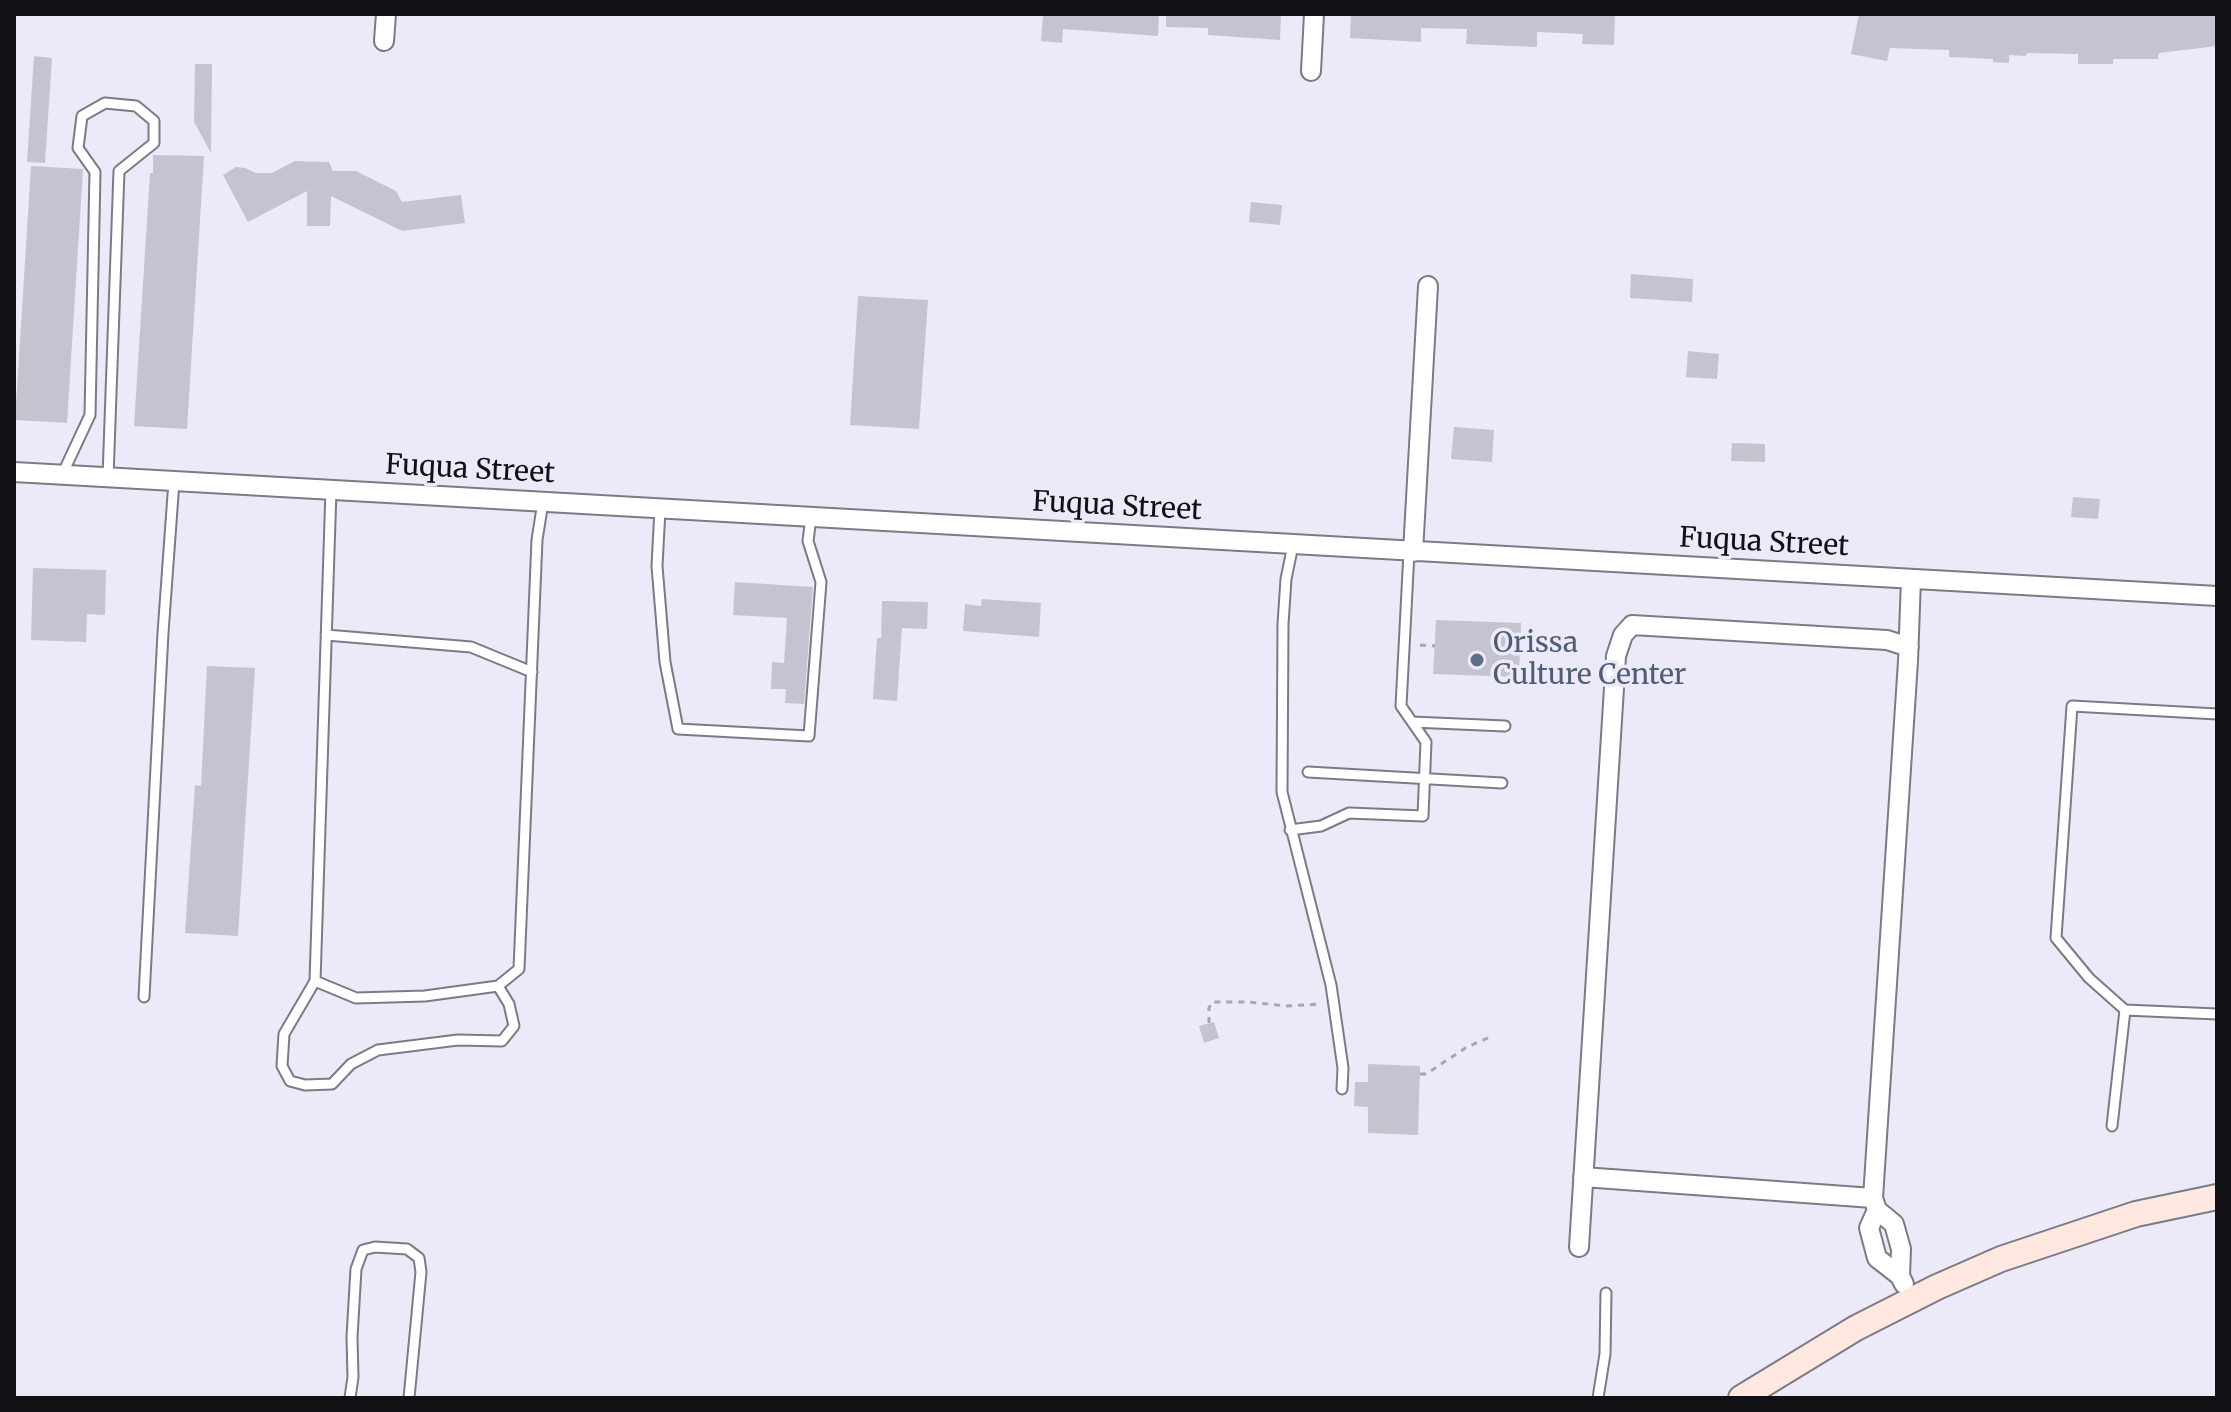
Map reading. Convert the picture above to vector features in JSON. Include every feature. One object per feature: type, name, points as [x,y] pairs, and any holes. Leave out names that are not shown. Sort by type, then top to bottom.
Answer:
[{"type":"main road","points":[[1741,1398],[1856,1328],[2001,1259],[2136,1214],[2217,1197]]},
{"type":"street","points":[[384,41],[386,14]]},
{"type":"street","points":[[1311,71],[1314,14]]},
{"type":"street","points":[[1411,552],[1428,286]]},
{"type":"street","name":"Fuqua Street","points":[[14,472],[2217,596]]},
{"type":"street","points":[[1900,1276],[1877,1258],[1869,1228],[1875,1204],[1911,579]]},
{"type":"street","points":[[1579,1247],[1616,656],[1623,635],[1632,625],[1887,640],[1909,647]]},
{"type":"street","points":[[1583,1177],[1875,1204],[1894,1224],[1901,1249],[1900,1276],[1911,1300]]},
{"type":"lane","points":[[62,475],[90,415],[95,172],[78,148],[82,116],[105,103],[136,106],[154,121],[154,143],[119,171],[108,477]]},
{"type":"lane","points":[[144,997],[174,481]]},
{"type":"lane","points":[[331,490],[315,981],[284,1034],[282,1066],[290,1081],[305,1085],[332,1084],[351,1064],[378,1050],[458,1040],[502,1041],[514,1026],[509,1004],[498,986]]},
{"type":"lane","points":[[315,981],[356,998],[425,996],[498,986],[519,969],[537,540],[543,502]]},
{"type":"lane","points":[[660,509],[658,580],[665,662],[678,729],[809,736],[821,582],[808,541],[811,517]]},
{"type":"lane","points":[[1293,545],[1286,579],[1283,624],[1282,792],[1331,985],[1343,1068],[1342,1089]]},
{"type":"lane","points":[[1290,830],[1321,826],[1349,813],[1423,816],[1426,742],[1401,706],[1411,552]]},
{"type":"lane","points":[[326,635],[471,647],[532,672]]},
{"type":"lane","points":[[2217,714],[2072,706],[2056,938],[2089,978],[2125,1010],[2217,1014]]},
{"type":"lane","points":[[1412,722],[1505,726]]},
{"type":"lane","points":[[1308,772],[1502,783]]},
{"type":"lane","points":[[2112,1126],[2125,1010]]},
{"type":"lane","points":[[350,1398],[356,1269],[363,1250],[375,1247],[407,1249],[419,1258],[421,1272],[409,1398]]},
{"type":"lane","points":[[1598,1398],[1605,1354],[1606,1293]]},
{"type":"path","points":[[1209,1023],[1212,1002],[1312,1006]]},
{"type":"path","points":[[1420,1074],[1426,1074],[1467,1047],[1490,1037]]},
{"type":"building","points":[[1043,14],[1159,14],[1158,36],[1063,29],[1062,43],[1041,41]]},
{"type":"building","points":[[1166,14],[1281,14],[1280,40],[1208,35],[1208,28],[1166,27]]},
{"type":"building","points":[[1351,14],[1615,14],[1614,45],[1582,44],[1583,34],[1537,32],[1537,47],[1466,44],[1467,29],[1421,28],[1421,42],[1350,38]]},
{"type":"building","points":[[1859,14],[2217,14],[2217,46],[2159,53],[2158,59],[2113,59],[2113,64],[2078,64],[2078,54],[2009,55],[2009,63],[1949,57],[1949,50],[1890,48],[1887,61],[1851,54]]},
{"type":"building","points":[[34,56],[52,58],[45,163],[27,162]]},
{"type":"building","points":[[195,64],[212,64],[211,153],[194,122]]},
{"type":"building","points":[[153,155],[204,156],[187,429],[134,426]]},
{"type":"building","points":[[295,161],[329,162],[333,171],[356,171],[396,191],[402,202],[461,195],[465,223],[402,231],[331,196],[330,226],[307,226],[307,191],[248,222],[223,175],[236,167],[256,173],[272,173]]},
{"type":"building","points":[[31,166],[83,169],[67,423],[15,420]]},
{"type":"building","points":[[1251,202],[1282,205],[1280,225],[1249,222]]},
{"type":"building","points":[[1631,274],[1693,279],[1692,302],[1630,298]]},
{"type":"building","points":[[858,296],[928,300],[919,429],[850,425]]},
{"type":"building","points":[[1688,351],[1719,354],[1717,379],[1686,377]]},
{"type":"building","points":[[1454,427],[1494,430],[1492,462],[1451,459]]},
{"type":"building","points":[[1732,443],[1765,444],[1765,462],[1731,461]]},
{"type":"building","points":[[2073,497],[2100,499],[2098,519],[2071,517]]},
{"type":"building","points":[[33,568],[106,570],[105,615],[87,614],[86,642],[31,640]]},
{"type":"building","points":[[735,582],[813,587],[804,704],[785,703],[786,689],[771,689],[772,662],[784,663],[787,618],[733,615]]},
{"type":"building","points":[[982,599],[1041,603],[1039,637],[963,631],[965,604],[981,606]]},
{"type":"building","points":[[882,601],[928,602],[927,629],[902,628],[897,701],[873,699]]},
{"type":"building","name":"Orissa Culture Center","points":[[1436,620],[1521,623],[1519,677],[1433,674]]},
{"type":"building","points":[[207,666],[255,668],[238,936],[185,933],[195,785],[201,786]]},
{"type":"building","points":[[1214,1022],[1219,1038],[1204,1043],[1199,1026]]},
{"type":"building","points":[[1368,1064],[1420,1066],[1418,1135],[1368,1133],[1368,1107],[1354,1106],[1355,1082],[1368,1082]]},
{"type":"place","name":"Orissa Culture Center","points":[[1477,660]]}]
